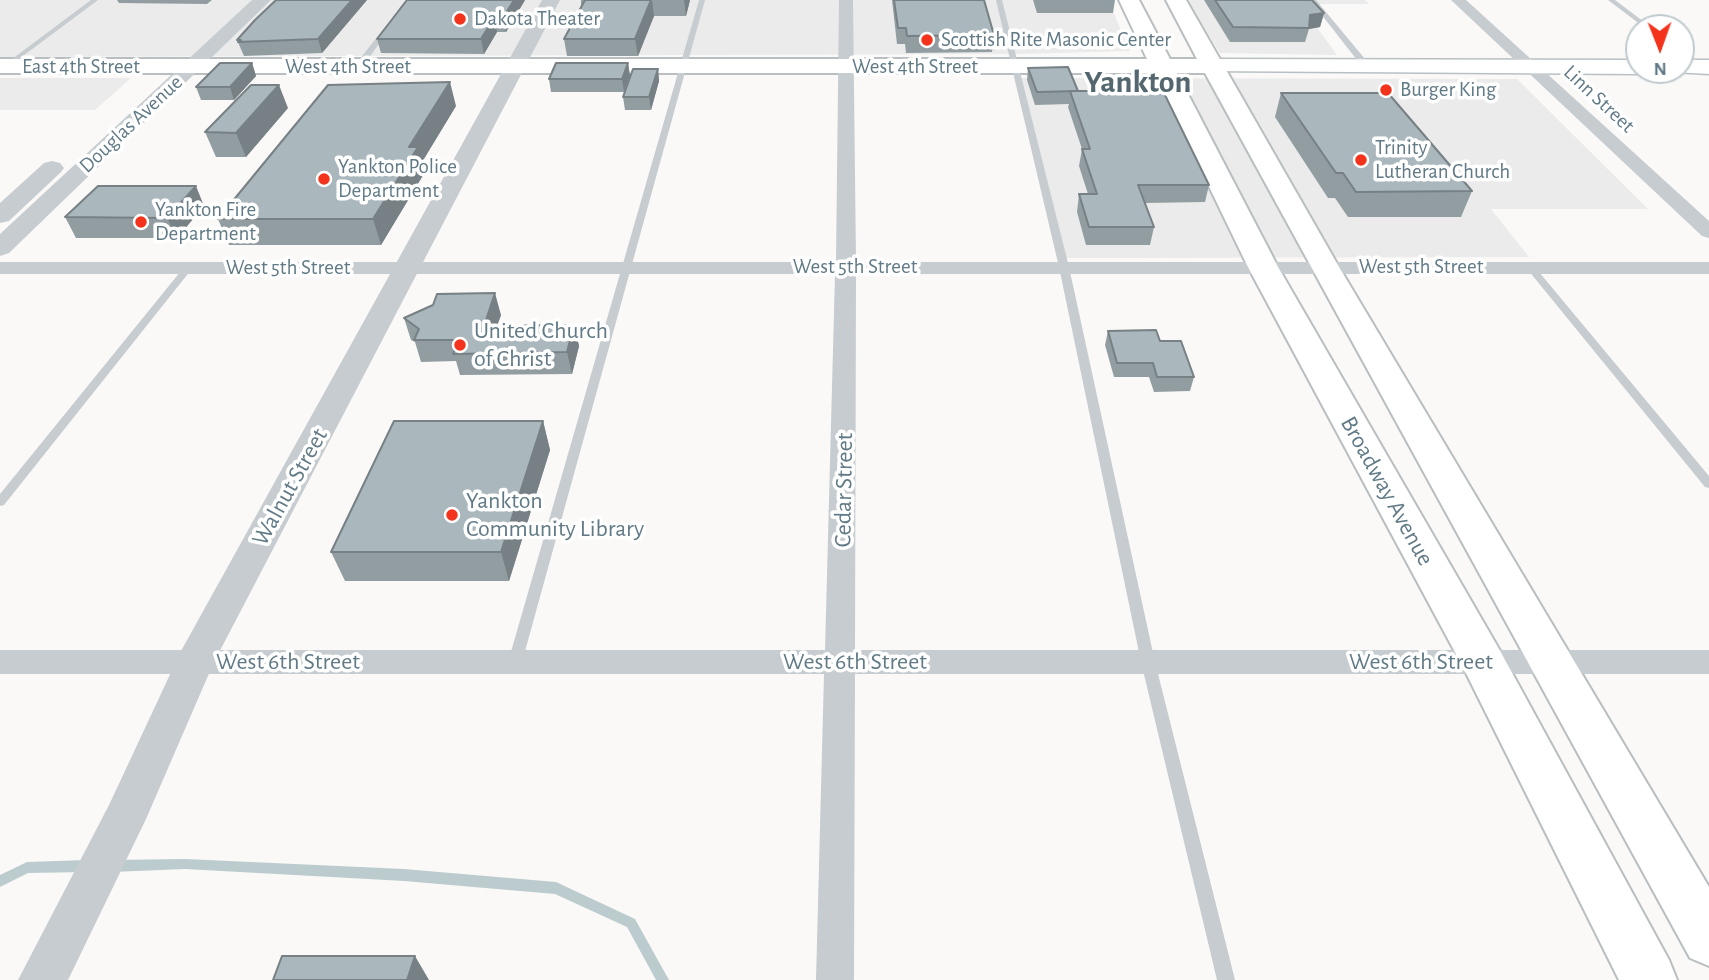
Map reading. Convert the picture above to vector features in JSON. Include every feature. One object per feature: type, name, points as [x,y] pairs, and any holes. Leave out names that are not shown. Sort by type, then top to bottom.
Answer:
[{"type":"highway","name":"Broadway Avenue","points":[[1129,0],[1263,267],[1483,662],[1648,980]]},
{"type":"highway","points":[[1176,0],[1324,267],[1709,939]]},
{"type":"highway","name":"West 4th Street","points":[[161,67],[1214,66]]},
{"type":"highway","name":"East 4th Street","points":[[2,68],[161,67]]},
{"type":"main road","name":"West 4th Street","points":[[1214,66],[1625,67]]},
{"type":"street","name":"Douglas Avenue","points":[[141,85],[234,0]]},
{"type":"street","name":"Douglas Avenue","points":[[0,248],[262,0]]},
{"type":"street","name":"Walnut Street","points":[[43,977],[124,819],[195,662],[410,268],[551,0]]},
{"type":"street","name":"Cedar Street","points":[[835,980],[842,662],[846,0]]},
{"type":"street","name":"Linn Street","points":[[1458,0],[1709,232]]},
{"type":"street","name":"Douglas Avenue","points":[[0,215],[71,150]]},
{"type":"street","name":"West 5th Street","points":[[0,268],[1709,268]]},
{"type":"street","name":"West 6th Street","points":[[0,662],[1709,662]]},
{"type":"lane","points":[[2,68],[95,0]]},
{"type":"lane","points":[[515,662],[702,0]]},
{"type":"lane","points":[[999,0],[1064,267],[1148,663],[1226,980]]},
{"type":"lane","points":[[1313,0],[1367,67]]},
{"type":"lane","points":[[1611,0],[1630,14]]},
{"type":"lane","points":[[358,66],[391,22]]},
{"type":"lane","points":[[0,502],[188,268]]},
{"type":"lane","points":[[1531,268],[1709,484]]},
{"type":"shaded area","points":[[0,0],[1108,0],[1130,51],[1020,54],[0,57]]},
{"type":"shaded area","points":[[1186,0],[1365,0],[1369,4],[1300,4],[1337,55],[1220,53]]},
{"type":"shaded area","points":[[0,78],[131,78],[95,110],[0,110]]},
{"type":"shaded area","points":[[1014,78],[1517,79],[1648,209],[1491,209],[1529,257],[1059,258]]},
{"type":"building","points":[[276,0],[352,0],[318,39],[238,42],[255,20]]},
{"type":"building","points":[[407,0],[514,0],[503,18],[494,18],[481,39],[377,39]]},
{"type":"building","points":[[585,0],[651,0],[635,39],[564,39]]},
{"type":"building","points":[[894,0],[984,0],[994,35],[907,36],[906,28],[898,28]]},
{"type":"building","points":[[1215,0],[1312,0],[1324,13],[1310,15],[1309,28],[1233,27]]},
{"type":"building","points":[[220,63],[252,63],[230,87],[196,87]]},
{"type":"building","points":[[556,63],[628,63],[622,79],[549,79]]},
{"type":"building","points":[[1068,67],[1078,91],[1037,92],[1028,68]]},
{"type":"building","points":[[633,69],[658,69],[649,97],[623,97]]},
{"type":"building","name":"Yankton Police Department","points":[[450,82],[409,147],[418,147],[373,219],[218,219],[328,85]]},
{"type":"building","points":[[251,85],[279,85],[236,133],[205,132]]},
{"type":"building","points":[[1070,91],[1163,91],[1209,185],[1138,185],[1154,227],[1089,227],[1079,194],[1097,194],[1082,149],[1090,149]]},
{"type":"building","points":[[1281,93],[1388,93],[1472,191],[1356,192],[1343,173],[1336,173]]},
{"type":"building","points":[[98,186],[196,186],[167,218],[65,217]]},
{"type":"building","points":[[495,293],[484,326],[574,325],[567,352],[453,354],[459,340],[414,340],[419,329],[404,318],[433,305],[437,294]]},
{"type":"building","points":[[1156,330],[1160,341],[1181,341],[1194,377],[1157,377],[1153,363],[1117,363],[1108,331]]},
{"type":"building","name":"Yankton Community Library","points":[[394,421],[543,421],[501,552],[331,552]]},
{"type":"building","points":[[282,956],[415,956],[407,980],[273,980]]},
{"type":"waterway","points":[[112,866],[185,864],[404,875],[556,888],[631,923],[663,980]]},
{"type":"waterway","points":[[0,881],[27,868],[87,866]]},
{"type":"place","name":"Dakota Theater","points":[[460,19]]},
{"type":"place","name":"Scottish Rite Masonic Center","points":[[927,40]]},
{"type":"place","name":"Burger King","points":[[1386,90]]},
{"type":"place","name":"Trinity Lutheran Church","points":[[1361,160]]},
{"type":"place","name":"Yankton Police Department","points":[[324,179]]},
{"type":"place","name":"Yankton Fire Department","points":[[141,222]]},
{"type":"place","name":"United Church of Christ","points":[[460,345]]},
{"type":"place","name":"Yankton Community Library","points":[[452,515]]},
{"type":"district","name":"Yankton","points":[[1138,82]]}]
